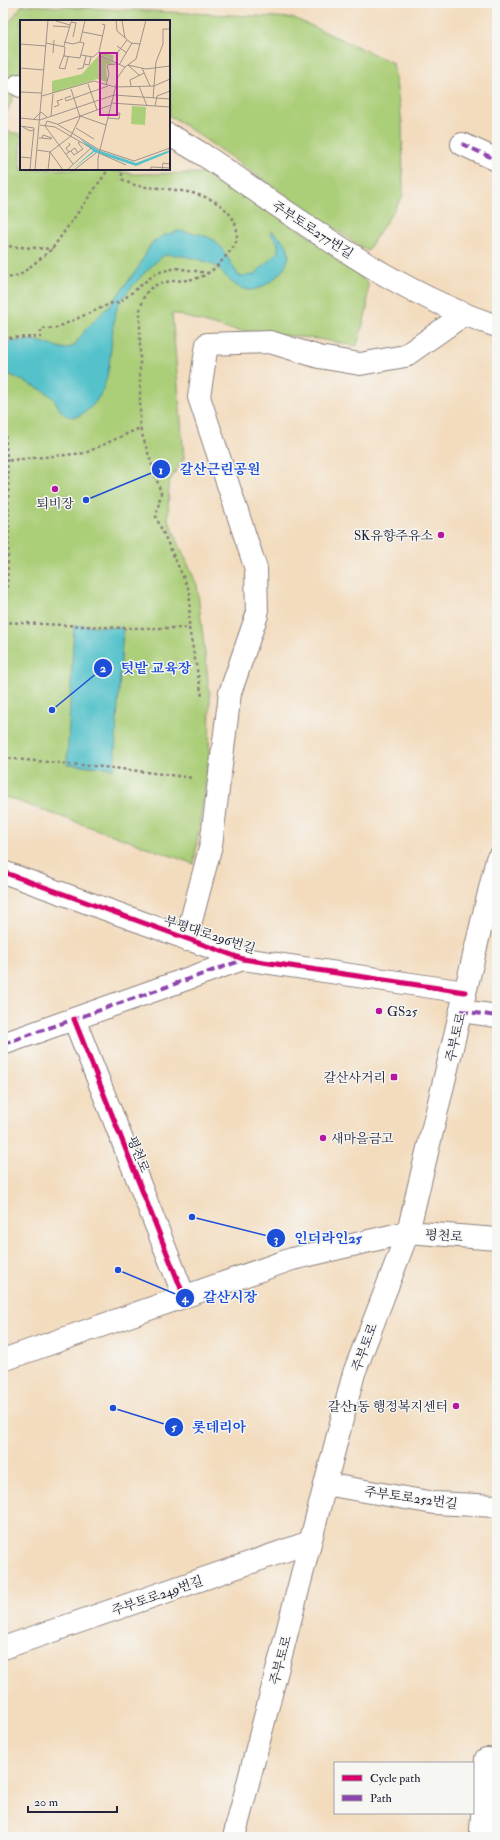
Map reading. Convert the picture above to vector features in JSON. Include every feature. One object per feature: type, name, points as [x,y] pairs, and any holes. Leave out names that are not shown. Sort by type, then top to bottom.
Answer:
[{"type":"main road","name":"주부토로277번길","points":[[170,135],[188,144],[277,206],[381,273],[421,296],[463,315],[497,326]]},
{"type":"main road","points":[[462,144],[497,160]]},
{"type":"main road","name":"부평대로296번길","points":[[186,940],[210,844],[230,693],[257,615],[256,569],[199,396],[207,344],[270,342],[319,357],[360,364],[405,356],[463,315]]},
{"type":"main road","name":"주부토로","points":[[234,1837],[354,1373],[408,1232],[497,860]]},
{"type":"main road","name":"부평대로296번길","points":[[3,872],[243,960],[463,1001],[497,1016]]},
{"type":"main road","name":"부평대로296번길","points":[[3,1044],[243,960]]},
{"type":"main road","name":"평천로","points":[[74,1019],[184,1296]]},
{"type":"main road","name":"평천로","points":[[3,1360],[292,1259],[408,1232],[497,1239]]},
{"type":"main road","name":"주부토로252번길","points":[[325,1484],[434,1503],[497,1506]]},
{"type":"main road","name":"주부토로249번길","points":[[3,1648],[310,1542]]},
{"type":"main road","points":[[497,1760],[486,1759],[481,1830],[497,1831]]},
{"type":"path","points":[[3,279],[20,275],[52,249],[108,170]]},
{"type":"path","points":[[122,172],[122,179],[129,185],[182,190],[214,200],[232,217],[237,228],[237,237],[234,247],[216,267],[197,278],[157,284],[146,293],[140,310],[140,428],[161,493],[156,517],[190,592],[189,628],[202,696],[202,704]]},
{"type":"path","points":[[3,246],[52,249]]},
{"type":"path","points":[[3,338],[41,337],[41,329],[56,328],[112,303],[119,303],[156,273],[176,268],[208,273]]},
{"type":"path","points":[[3,461],[85,452],[140,428]]},
{"type":"path","points":[[3,430],[5,432],[7,461],[7,544],[3,642]]},
{"type":"path","points":[[4,622],[123,628],[189,628]]},
{"type":"path","points":[[3,758],[114,768],[197,778]]},
{"type":"green space","points":[[22,5],[294,18],[393,63],[402,122],[403,196],[367,251],[170,116],[170,20],[20,20],[20,79],[11,77],[3,70],[3,31]]},
{"type":"green space","points":[[3,91],[14,96],[3,120]]},
{"type":"green space","points":[[3,131],[20,134],[20,170],[112,170],[135,174],[214,173],[344,260],[368,284],[367,309],[357,346],[318,339],[228,329],[172,313],[184,458],[169,482],[168,519],[197,585],[210,697],[209,757],[194,864],[3,796]]},
{"type":"water","points":[[178,231],[203,235],[211,238],[222,248],[239,276],[254,275],[278,252],[278,243],[270,233],[272,231],[285,244],[288,249],[289,256],[283,270],[270,282],[256,289],[249,290],[238,287],[219,269],[205,261],[176,255],[165,255],[161,258],[132,286],[118,305],[114,319],[107,377],[95,402],[79,416],[73,417],[65,415],[49,394],[3,371],[3,342],[34,340],[65,349],[74,346],[86,329],[112,303],[138,268],[151,244],[162,236]]},
{"type":"water","points":[[74,625],[123,628],[114,768],[67,764]]},
{"type":"marked path","points":[[462,144],[497,160]]},
{"type":"marked path","points":[[3,1044],[243,960]]},
{"type":"marked path","points":[[461,1011],[497,1016]]},
{"type":"cycle path","points":[[3,872],[243,959],[465,992]]},
{"type":"cycle path","points":[[74,1019],[184,1296]]},
{"type":"place","name":"퇴비장","points":[[55,489]]},
{"type":"place","name":"갈산근린공원","points":[[86,500]]},
{"type":"place","name":"SK유향주유소","points":[[441,535]]},
{"type":"place","name":"텃밭 교육장","points":[[52,710]]},
{"type":"place","name":"GS25","points":[[379,1011]]},
{"type":"place","name":"갈산사거리","points":[[394,1077]]},
{"type":"place","name":"새마을금고","points":[[323,1138]]},
{"type":"place","name":"인더라인25","points":[[192,1217]]},
{"type":"place","name":"갈산시장","points":[[118,1270]]},
{"type":"place","name":"갈산1동 행정복지센터","points":[[456,1406]]},
{"type":"place","name":"롯데리아","points":[[113,1408]]}]
